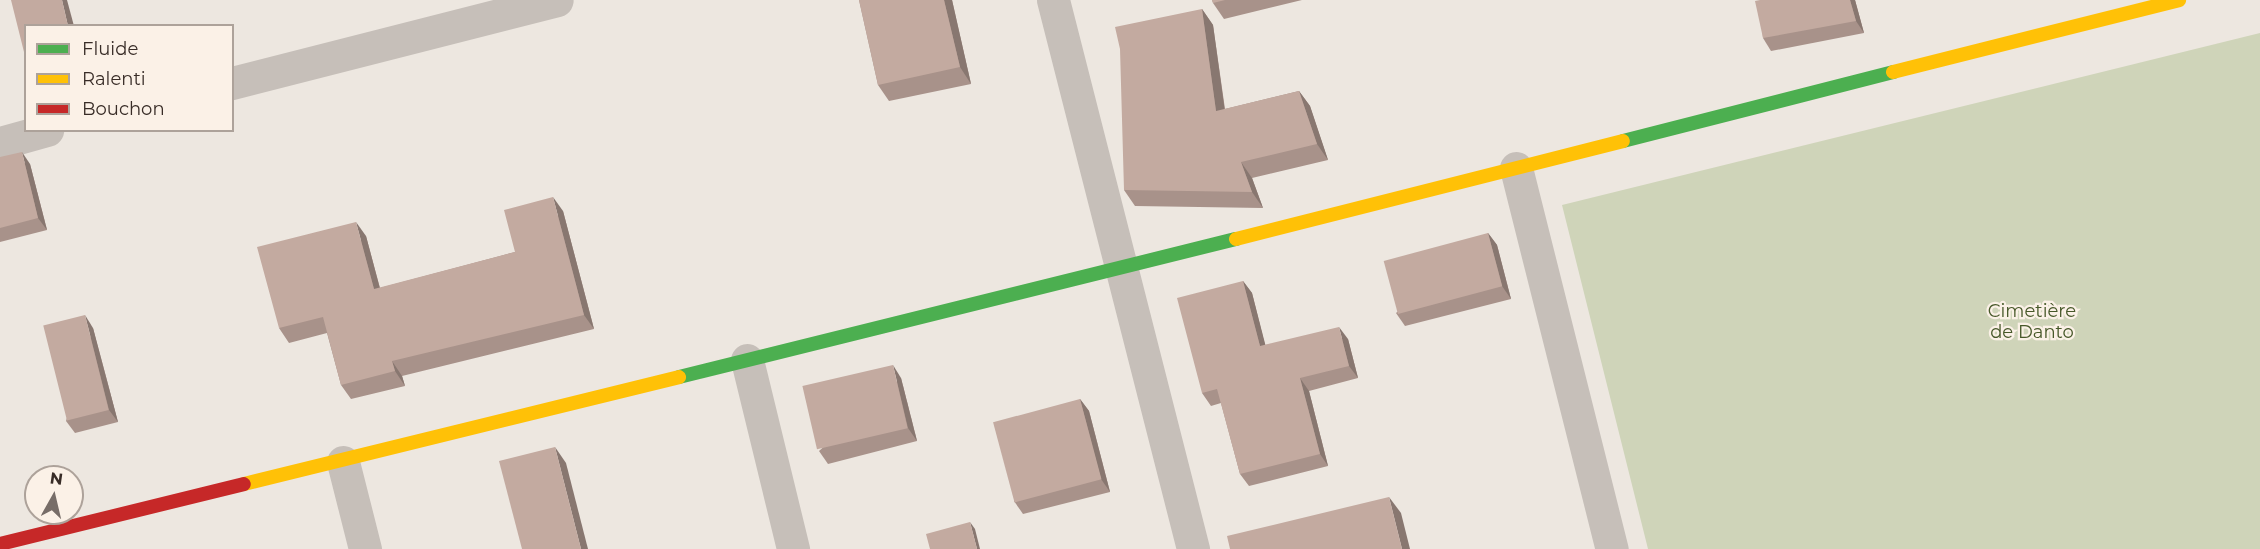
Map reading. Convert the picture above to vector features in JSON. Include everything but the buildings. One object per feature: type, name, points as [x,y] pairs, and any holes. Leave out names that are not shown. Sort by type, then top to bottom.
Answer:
[{"type":"street","points":[[234,82],[557,0]]},
{"type":"street","points":[[1053,0],[1193,549]]},
{"type":"street","points":[[0,544],[343,462],[1123,268],[2179,0]]},
{"type":"street","points":[[0,143],[40,132]]},
{"type":"street","points":[[1516,168],[1612,549]]},
{"type":"street","points":[[747,360],[793,549]]},
{"type":"street","points":[[343,462],[364,549]]},
{"type":"green space","name":"Cimetière de Danto","points":[[2260,33],[2260,549],[1648,549],[1562,205]]},
{"type":"traffic: fast","points":[[1623,141],[1893,72]]},
{"type":"traffic: fast","points":[[679,377],[1236,239]]},
{"type":"traffic: slow","points":[[1893,72],[2179,0]]},
{"type":"traffic: slow","points":[[1236,239],[1623,141]]},
{"type":"traffic: slow","points":[[244,484],[679,377]]},
{"type":"traffic: jam","points":[[0,544],[244,484]]}]
